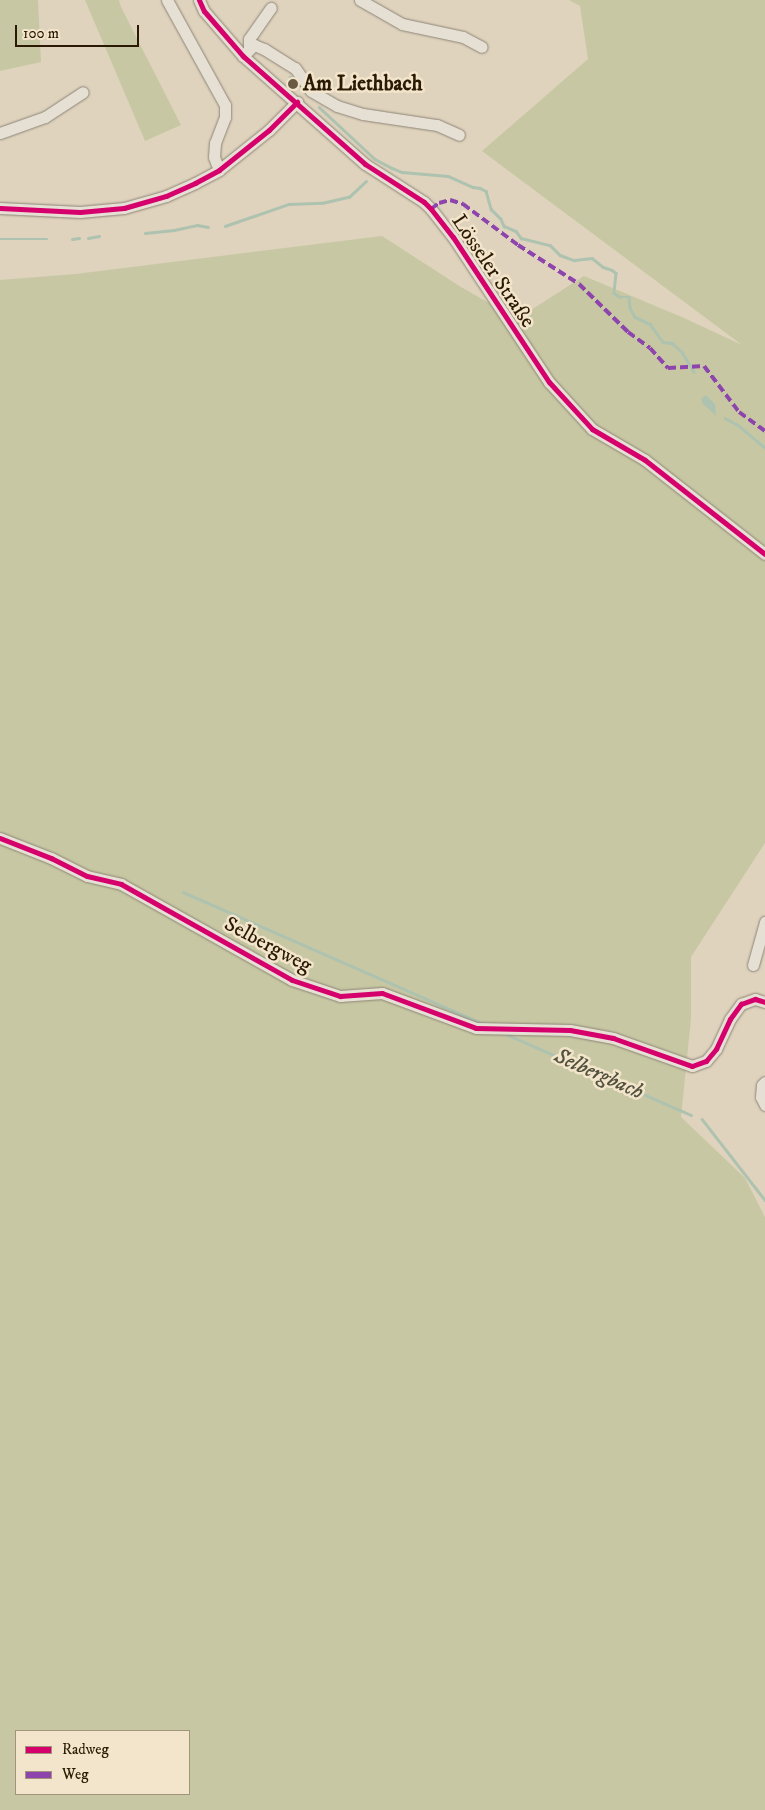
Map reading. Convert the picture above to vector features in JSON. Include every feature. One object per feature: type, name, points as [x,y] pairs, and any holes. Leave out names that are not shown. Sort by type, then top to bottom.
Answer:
[{"type":"street","points":[[166,0],[224,105],[225,117],[215,143],[214,157],[219,170]]},
{"type":"street","name":"Lösseler Straße","points":[[199,0],[204,11],[297,102],[370,168],[424,202],[453,237],[549,382],[592,430],[645,460],[765,554]]},
{"type":"street","points":[[360,0],[402,24],[463,36],[482,48]]},
{"type":"street","points":[[246,52],[249,40],[271,8]]},
{"type":"street","points":[[246,52],[254,45],[264,49],[295,68],[311,91],[337,106],[363,114],[438,125],[459,135]]},
{"type":"street","points":[[0,133],[45,118],[83,92]]},
{"type":"street","points":[[0,208],[80,212],[124,208],[166,196],[219,170],[269,130],[297,102]]},
{"type":"street","name":"Selbergweg","points":[[0,838],[51,858],[87,876],[121,884],[292,980],[340,996],[382,993],[476,1028],[570,1030],[613,1038],[692,1066],[706,1061],[716,1049],[730,1019],[741,1004],[755,999],[765,1002]]},
{"type":"street","points":[[753,965],[765,922]]},
{"type":"street","points":[[765,1082],[762,1086],[761,1097],[765,1104]]},
{"type":"shaded area","points":[[0,0],[38,0],[41,62],[0,71]]},
{"type":"shaded area","points":[[85,0],[119,0],[181,125],[145,141]]},
{"type":"shaded area","points":[[569,0],[765,0],[765,843],[691,957],[691,1019],[681,1117],[745,1178],[765,1217],[765,1810],[0,1810],[0,280],[75,274],[382,236],[461,287],[517,319],[584,276],[684,318],[742,345],[482,151],[588,59],[580,6]]},
{"type":"shaded area","points":[[706,395],[715,404],[716,416],[703,404],[701,399]]},
{"type":"waterway","points":[[290,77],[300,85]]},
{"type":"waterway","points":[[319,107],[375,159],[402,172],[448,176],[473,187],[480,188],[486,191],[491,209],[501,219],[504,226],[516,231],[521,238],[550,245],[560,255],[574,260],[592,258],[603,267],[612,270],[616,273],[614,293],[620,297],[629,297],[630,308],[635,317],[650,324],[663,342],[672,343],[682,352],[694,372]]},
{"type":"waterway","points":[[225,226],[289,204],[322,203],[349,197],[366,181]]},
{"type":"waterway","points":[[145,233],[197,225],[208,227]]},
{"type":"waterway","points":[[88,238],[99,236]]},
{"type":"waterway","points":[[72,239],[79,238]]},
{"type":"waterway","points":[[0,239],[47,239]]},
{"type":"waterway","points":[[725,418],[738,425],[765,448]]},
{"type":"waterway","name":"Selbergbach","points":[[183,892],[481,1023]]},
{"type":"waterway","name":"Selbergbach","points":[[506,1034],[691,1115]]},
{"type":"waterway","name":"Selbergbach","points":[[702,1119],[765,1200]]},
{"type":"marked path","points":[[431,209],[439,203],[450,200],[463,204],[518,245],[579,284],[628,332],[650,348],[668,368],[704,366],[739,412],[765,431]]},
{"type":"cycle path","points":[[199,0],[204,11],[243,56],[365,164],[424,202],[431,209],[453,237],[549,382],[592,429],[645,460],[765,554]]},
{"type":"cycle path","points":[[0,208],[80,212],[124,208],[166,196],[219,170],[269,130],[297,102]]},
{"type":"cycle path","points":[[0,838],[51,858],[87,876],[121,884],[292,980],[340,996],[382,993],[476,1028],[570,1030],[613,1038],[692,1066],[706,1061],[716,1049],[730,1019],[741,1004],[755,999],[765,1002]]},
{"type":"place","name":"Am Liethbach","points":[[293,84]]}]
